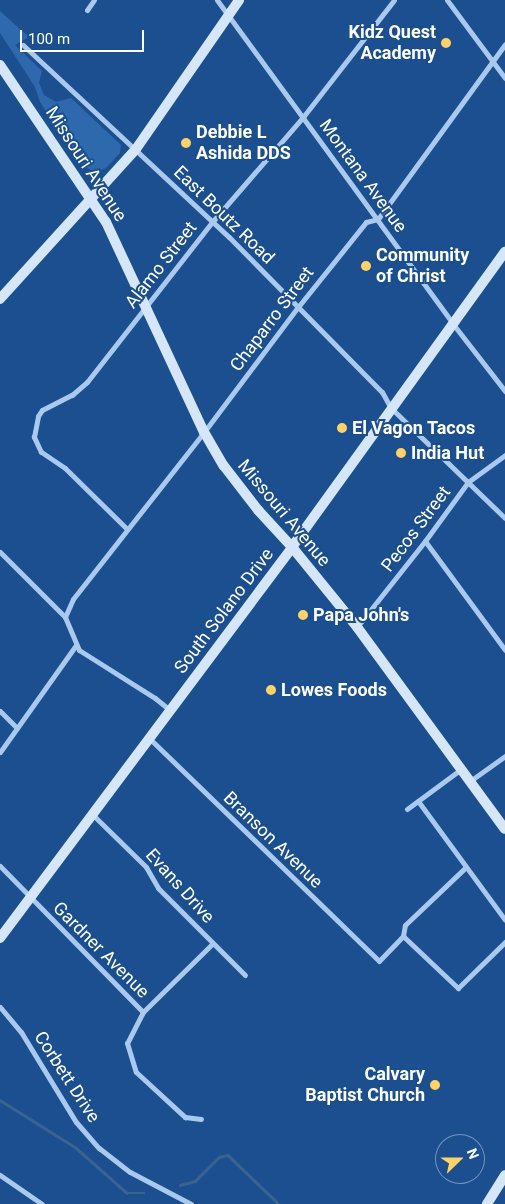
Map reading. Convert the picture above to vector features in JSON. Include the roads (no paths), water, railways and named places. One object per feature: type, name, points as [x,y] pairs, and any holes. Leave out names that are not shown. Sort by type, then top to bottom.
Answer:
[{"type":"street","points":[[87,10],[94,0]]},
{"type":"street","name":"Montana Avenue","points":[[217,0],[453,324],[505,391]]},
{"type":"street","points":[[0,299],[136,149],[239,0]]},
{"type":"street","name":"Alamo Street","points":[[127,528],[65,468],[41,452],[36,445],[34,430],[42,410],[72,395],[87,382],[213,221],[303,117],[394,0]]},
{"type":"street","points":[[447,0],[505,78]]},
{"type":"street","name":"Chaparro Street","points":[[65,617],[73,599],[298,308],[366,222],[378,219],[505,44]]},
{"type":"street","name":"East Boutz Road","points":[[23,45],[213,221],[382,392],[391,408],[505,518]]},
{"type":"street","name":"Missouri Avenue","points":[[0,65],[91,197],[121,250],[204,432],[243,492],[292,547],[357,627],[505,829]]},
{"type":"street","name":"South Solano Drive","points":[[0,938],[29,897],[94,816],[149,738],[292,547],[505,252]]},
{"type":"street","name":"Pecos Street","points":[[357,627],[425,541],[468,482],[505,456]]},
{"type":"street","points":[[425,541],[505,650]]},
{"type":"street","points":[[0,552],[65,617],[76,645],[85,655],[155,698],[170,710]]},
{"type":"street","points":[[0,752],[76,645]]},
{"type":"street","points":[[0,711],[17,728]]},
{"type":"street","name":"Branson Avenue","points":[[149,738],[379,961],[403,936]]},
{"type":"street","points":[[470,782],[505,756]]},
{"type":"street","points":[[407,809],[461,769]]},
{"type":"street","points":[[418,801],[505,920]]},
{"type":"street","name":"Evans Drive","points":[[94,816],[146,867],[158,888],[245,975]]},
{"type":"street","name":"Gardner Avenue","points":[[0,866],[143,1012],[127,1043],[136,1072],[185,1117],[201,1119]]},
{"type":"street","points":[[466,867],[405,926],[403,936],[458,988],[505,942]]},
{"type":"street","points":[[143,1012],[213,943]]},
{"type":"street","name":"Corbett Drive","points":[[0,1007],[21,1032],[76,1122],[99,1148],[130,1172],[192,1204]]},
{"type":"street","points":[[0,1175],[42,1204]]},
{"type":"street","points":[[487,1204],[505,1175]]},
{"type":"waterway","points":[[0,1100],[75,1147],[127,1193],[144,1193]]},
{"type":"waterway","points":[[180,1185],[195,1181],[219,1157],[228,1155],[279,1204]]},
{"type":"place","name":"Kidz Quest Academy","points":[[446,43]]},
{"type":"place","name":"Debbie L Ashida DDS","points":[[186,143]]},
{"type":"place","name":"Community of Christ","points":[[366,266]]},
{"type":"place","name":"El Vagon Tacos","points":[[342,428]]},
{"type":"place","name":"India Hut","points":[[401,453]]},
{"type":"place","name":"Papa John's","points":[[303,615]]},
{"type":"place","name":"Lowes Foods","points":[[271,690]]},
{"type":"place","name":"Calvary Baptist Church","points":[[435,1085]]}]
